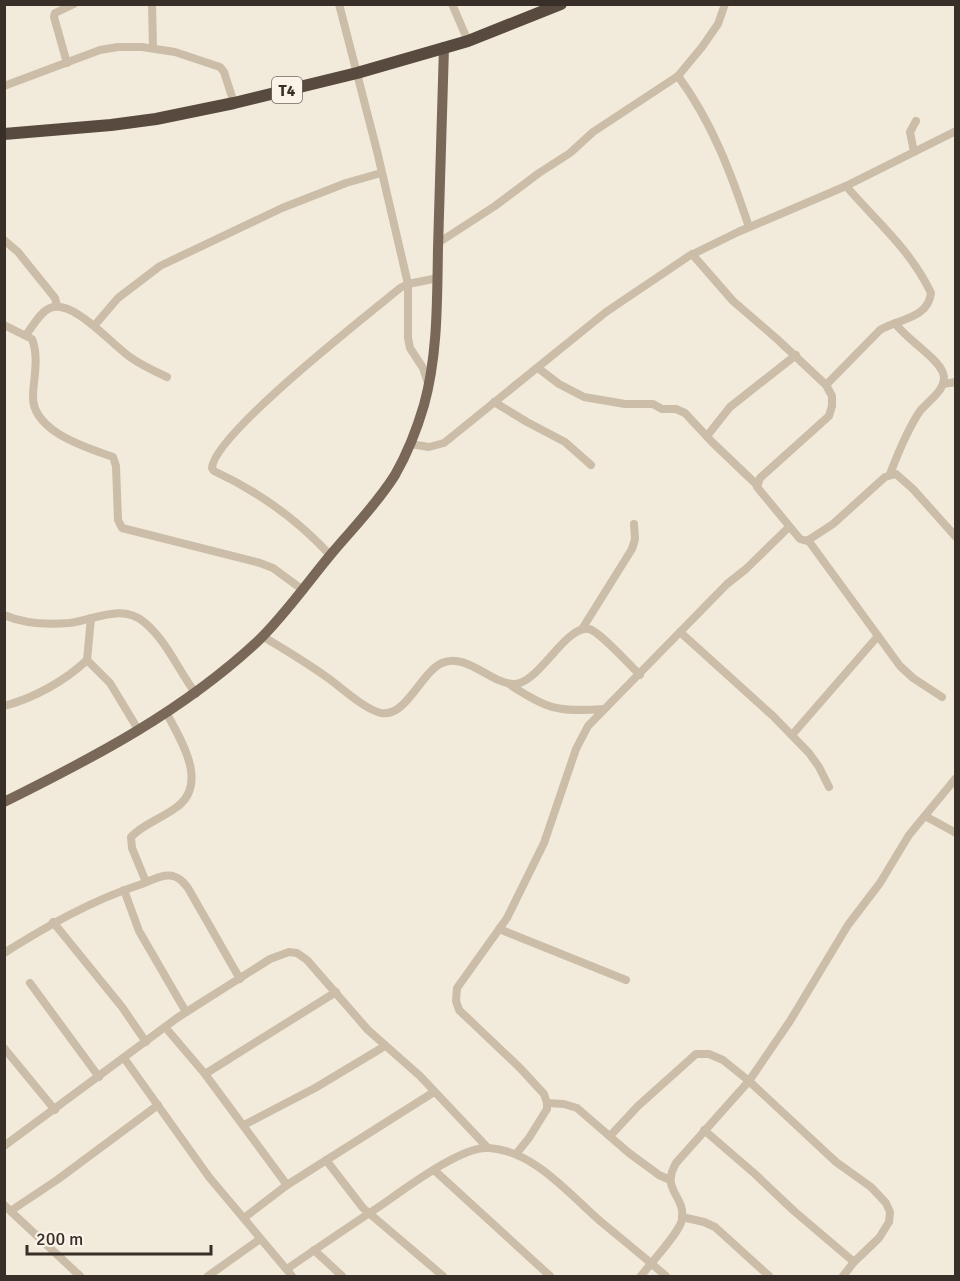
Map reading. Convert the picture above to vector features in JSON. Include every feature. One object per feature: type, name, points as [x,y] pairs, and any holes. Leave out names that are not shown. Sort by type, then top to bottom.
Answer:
[{"type":"highway","name":"T4","points":[[4,134],[111,125],[234,104],[357,73],[468,41],[561,4]]},
{"type":"main road","points":[[4,802],[94,757],[139,731],[196,694],[227,669],[262,636],[303,590],[394,476],[410,444],[424,405],[433,349],[438,278],[444,47]]},
{"type":"street","points":[[67,63],[54,17],[55,13],[74,4]]},
{"type":"street","points":[[152,4],[153,48]]},
{"type":"street","points":[[339,4],[408,284],[410,348],[423,368],[428,383]]},
{"type":"street","points":[[452,4],[468,41]]},
{"type":"street","points":[[438,243],[570,153],[593,132],[678,76],[702,48],[718,24],[725,4]]},
{"type":"street","points":[[4,86],[109,48],[142,47],[175,52],[220,67],[224,72],[234,104]]},
{"type":"street","points":[[678,76],[694,97],[712,129],[728,165],[749,227]]},
{"type":"street","points":[[914,152],[910,132],[916,121]]},
{"type":"street","points":[[410,444],[429,447],[439,445],[452,437],[606,312],[692,254],[846,186],[956,131]]},
{"type":"street","points":[[94,326],[117,298],[160,266],[282,208],[346,183],[381,173]]},
{"type":"street","points":[[826,385],[880,330],[914,316],[922,310],[929,302],[931,293],[916,264],[899,242],[846,186]]},
{"type":"street","points":[[4,240],[18,252],[55,298],[57,306]]},
{"type":"street","points":[[692,254],[733,301],[796,356],[826,385],[832,396],[829,416],[764,474],[758,485],[759,491],[800,539],[808,540],[833,524],[890,474],[896,474],[906,482],[956,537]]},
{"type":"street","points":[[330,555],[289,515],[247,488],[214,471],[212,464],[222,447],[249,418],[301,369],[408,284],[438,278]]},
{"type":"street","points":[[26,335],[48,308],[57,306],[67,308],[94,326],[129,356],[166,377]]},
{"type":"street","points":[[890,474],[915,420],[943,384],[944,374],[932,359],[900,331],[895,323]]},
{"type":"street","points":[[4,324],[32,339],[35,347],[34,410],[42,421],[60,434],[113,457],[117,466],[117,520],[122,528],[260,563],[273,568],[303,590]]},
{"type":"street","points":[[707,436],[730,407],[796,356]]},
{"type":"street","points":[[538,368],[559,384],[584,397],[625,404],[653,404],[662,409],[680,410],[758,485]]},
{"type":"street","points":[[943,384],[956,382]]},
{"type":"street","points":[[494,402],[566,442],[591,465]]},
{"type":"street","points":[[506,682],[520,683],[525,680],[582,629],[632,549],[635,539],[634,524]]},
{"type":"street","points":[[516,1154],[547,1109],[547,1103],[544,1095],[520,1068],[459,1010],[456,1001],[457,988],[480,959],[507,918],[544,843],[576,749],[588,726],[727,584],[746,569],[789,527]]},
{"type":"street","points":[[808,540],[900,666],[913,678],[942,697]]},
{"type":"street","points":[[4,615],[17,621],[37,624],[70,623],[118,612],[129,614],[142,620],[157,634],[196,694]]},
{"type":"street","points":[[4,706],[19,702],[49,687],[76,671],[87,660],[91,618]]},
{"type":"street","points":[[582,629],[590,629],[598,634],[640,675]]},
{"type":"street","points":[[680,632],[792,735],[819,767],[830,787]]},
{"type":"street","points":[[262,636],[372,710],[382,714],[399,708],[428,674],[440,663],[447,661],[471,665],[506,682],[530,698],[557,709],[574,711],[604,709]]},
{"type":"street","points":[[792,735],[878,636]]},
{"type":"street","points":[[87,660],[110,683],[139,731]]},
{"type":"street","points":[[147,882],[132,848],[131,837],[136,831],[177,807],[187,797],[192,774],[180,739],[167,714]]},
{"type":"street","points":[[641,1276],[679,1228],[682,1217],[681,1204],[670,1180],[670,1173],[676,1163],[749,1080],[790,1021],[848,925],[879,883],[909,835],[956,778]]},
{"type":"street","points":[[925,816],[956,834]]},
{"type":"street","points":[[4,953],[53,922],[124,890],[163,876],[173,876],[181,879],[240,979]]},
{"type":"street","points":[[124,890],[139,931],[186,1012]]},
{"type":"street","points":[[53,922],[122,1007],[146,1042]]},
{"type":"street","points":[[499,929],[626,980]]},
{"type":"street","points":[[4,1146],[56,1110],[186,1012],[280,954],[289,952],[297,953],[307,960],[368,1030],[403,1060],[487,1147]]},
{"type":"street","points":[[30,983],[99,1077]]},
{"type":"street","points":[[205,1074],[336,992]]},
{"type":"street","points":[[165,1027],[205,1074],[287,1185]]},
{"type":"street","points":[[244,1125],[315,1088],[385,1046]]},
{"type":"street","points":[[4,1048],[56,1110]]},
{"type":"street","points":[[610,1136],[696,1054],[709,1054],[723,1060],[749,1080],[836,1162],[871,1187],[886,1203],[890,1212],[890,1222],[879,1238],[843,1276]]},
{"type":"street","points":[[124,1058],[209,1177],[289,1273],[314,1250],[434,1170],[459,1156],[487,1147],[516,1154],[531,1163],[568,1191],[666,1276]]},
{"type":"street","points":[[244,1218],[287,1185],[434,1092]]},
{"type":"street","points":[[547,1103],[564,1104],[577,1108],[651,1169],[670,1180]]},
{"type":"street","points":[[80,1276],[8,1208],[57,1180],[158,1105]]},
{"type":"street","points":[[704,1130],[762,1180],[810,1226],[854,1262]]},
{"type":"street","points":[[326,1160],[369,1213],[443,1276]]},
{"type":"street","points":[[434,1170],[550,1276]]},
{"type":"street","points":[[682,1217],[714,1227],[769,1276]]},
{"type":"street","points":[[208,1276],[260,1239]]},
{"type":"street","points":[[314,1250],[342,1276]]}]
